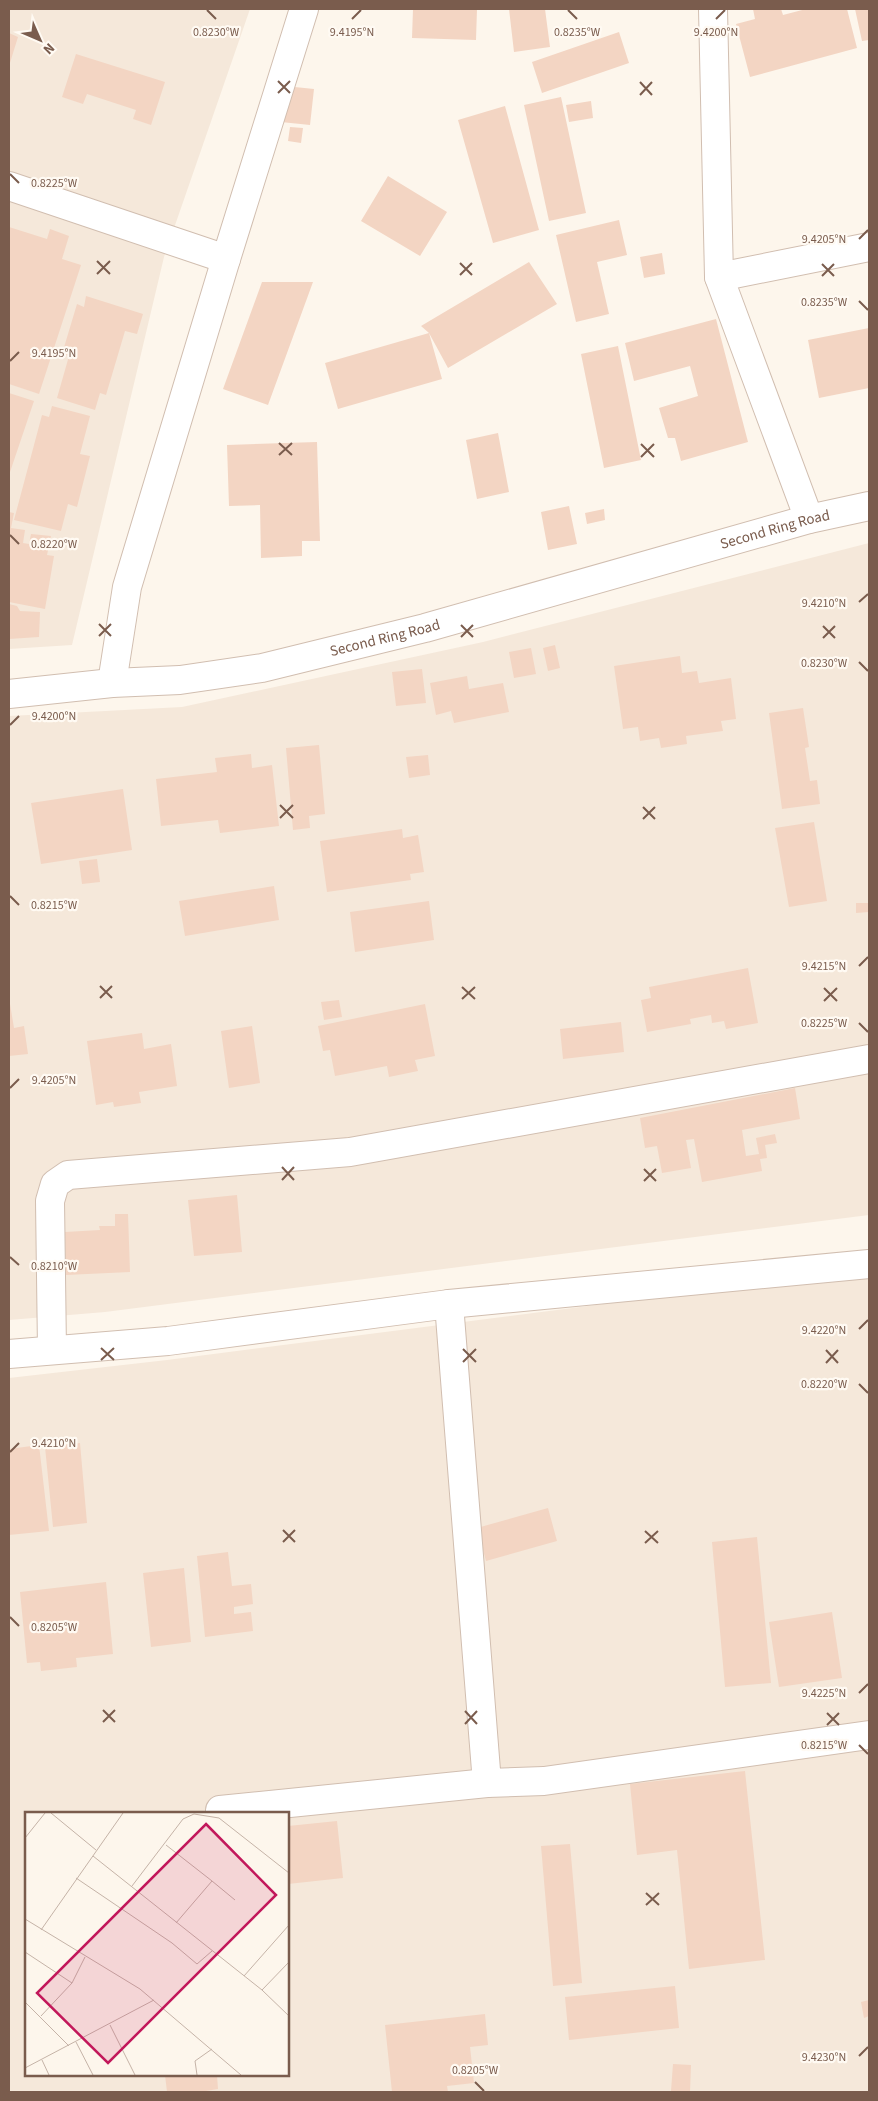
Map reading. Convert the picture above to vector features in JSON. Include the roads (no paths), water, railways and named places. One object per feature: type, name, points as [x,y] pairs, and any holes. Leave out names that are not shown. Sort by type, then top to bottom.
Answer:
[{"type":"street","points":[[112,683],[127,587],[304,9]]},
{"type":"street","points":[[713,9],[719,277],[809,519]]},
{"type":"street","points":[[9,186],[226,259]]},
{"type":"street","points":[[719,277],[869,247]]},
{"type":"street","name":"Second Ring Road","points":[[9,694],[112,683],[180,680],[262,668],[425,628],[809,519],[869,506]]},
{"type":"street","points":[[52,1350],[50,1201],[56,1184],[68,1175],[350,1152],[869,1059]]},
{"type":"street","points":[[9,1354],[168,1341],[449,1304],[869,1264]]},
{"type":"street","points":[[449,1304],[487,1783]]},
{"type":"street","points":[[220,1810],[487,1783],[544,1781],[869,1735]]}]
